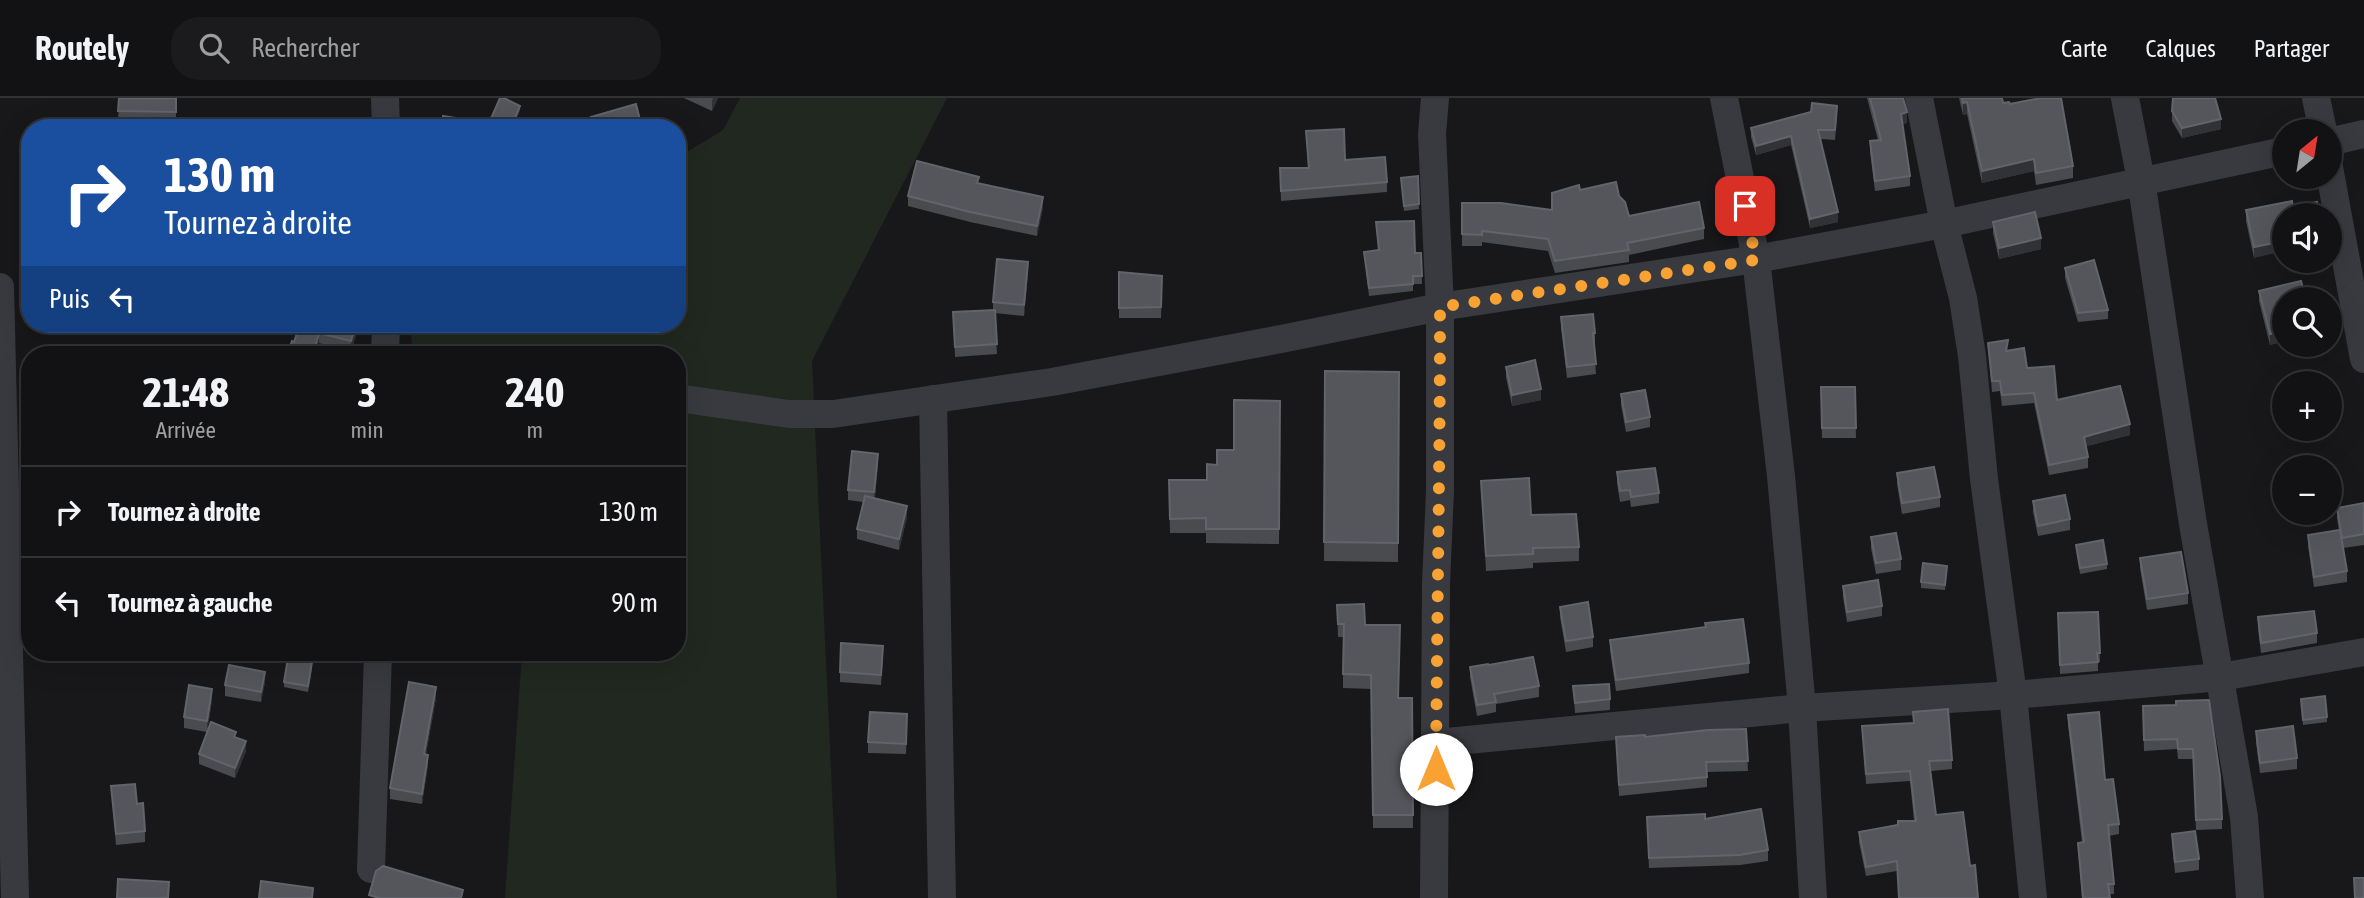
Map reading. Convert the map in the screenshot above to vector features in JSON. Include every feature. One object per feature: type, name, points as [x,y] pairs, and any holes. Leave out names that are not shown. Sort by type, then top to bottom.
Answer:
[{"type":"street","points":[[385,98],[386,119]]},
{"type":"street","points":[[1434,898],[1436,584],[1440,491],[1440,307],[1433,134],[1435,98]]},
{"type":"street","points":[[1724,98],[1756,260],[1781,475],[1802,708],[1813,898]]},
{"type":"street","points":[[1919,98],[1944,224],[1963,298],[1972,356],[1984,479],[2013,695],[2033,898]]},
{"type":"street","points":[[2125,98],[2141,180],[2193,524],[2244,817],[2250,898]]},
{"type":"street","points":[[2316,98],[2320,119]]},
{"type":"street","points":[[2342,139],[2364,134]]},
{"type":"street","points":[[686,399],[789,414],[833,414],[1052,382],[1281,340],[1440,307],[1756,260],[1944,224],[2272,153]]},
{"type":"street","points":[[2333,189],[2364,359]]},
{"type":"street","points":[[0,287],[5,643],[15,898]]},
{"type":"street","points":[[933,399],[943,898]]},
{"type":"street","points":[[1436,743],[1802,708],[2013,695],[2221,677],[2364,652]]},
{"type":"street","points":[[371,869],[378,661]]},
{"type":"shaded area","points":[[740,98],[947,98],[812,361],[837,898],[505,898],[521,661],[686,661],[686,346],[412,346],[411,333],[686,333],[686,153],[723,130]]},
{"type":"building","points":[[119,98],[176,98],[176,112],[118,111]]},
{"type":"building","points":[[500,98],[520,106],[515,119],[491,119]]},
{"type":"building","points":[[1870,98],[1903,98],[1907,112],[1901,114],[1910,176],[1875,181],[1870,141],[1881,140]]},
{"type":"building","points":[[1962,98],[2002,98],[2003,103],[2010,104],[2041,98],[2061,98],[2073,166],[2036,173],[2034,159],[1982,171],[1967,102],[1963,103]]},
{"type":"building","points":[[2173,98],[2215,98],[2221,119],[2182,128],[2172,111]]},
{"type":"building","points":[[1812,103],[1837,106],[1835,130],[1818,130],[1838,212],[1810,219],[1791,136],[1756,146],[1751,128],[1811,112]]},
{"type":"building","points":[[636,104],[640,119],[592,119]]},
{"type":"building","points":[[1344,129],[1345,160],[1385,157],[1387,182],[1281,191],[1280,168],[1309,168],[1306,131]]},
{"type":"building","points":[[917,161],[979,177],[977,183],[1043,197],[1037,226],[908,196]]},
{"type":"building","points":[[1418,176],[1419,204],[1404,206],[1401,178]]},
{"type":"building","points":[[1616,182],[1619,196],[1625,202],[1629,216],[1699,202],[1704,228],[1627,243],[1629,250],[1555,261],[1548,239],[1482,231],[1482,235],[1462,234],[1462,203],[1501,203],[1552,210],[1552,193],[1579,185],[1580,190]]},
{"type":"building","points":[[2272,205],[2272,243],[2254,247],[2246,210]]},
{"type":"building","points":[[2035,212],[2041,238],[1999,248],[1993,222]]},
{"type":"building","points":[[1414,221],[1415,253],[1421,253],[1422,276],[1413,276],[1413,284],[1369,288],[1364,252],[1379,250],[1376,222]]},
{"type":"building","points":[[997,259],[1028,262],[1024,305],[993,302]]},
{"type":"building","points":[[2094,260],[2108,310],[2078,313],[2065,268]]},
{"type":"building","points":[[1119,272],[1162,276],[1161,307],[1119,308]]},
{"type":"building","points":[[2301,281],[2303,287],[2276,287]]},
{"type":"building","points":[[2272,288],[2272,334],[2270,334],[2259,291]]},
{"type":"building","points":[[995,310],[997,344],[955,347],[953,312]]},
{"type":"building","points":[[1593,314],[1596,364],[1567,367],[1561,317]]},
{"type":"building","points":[[297,333],[319,333],[315,346],[290,346],[292,341],[294,342]]},
{"type":"building","points":[[319,333],[353,333],[351,341]]},
{"type":"building","points":[[2008,340],[2006,351],[2024,348],[2027,368],[2054,366],[2057,400],[2120,386],[2130,424],[2084,437],[2088,457],[2049,465],[2034,393],[2002,395],[2000,381],[1992,381],[1988,343]]},
{"type":"building","points":[[1535,360],[1541,389],[1512,395],[1506,367]]},
{"type":"building","points":[[1325,371],[1399,372],[1398,543],[1324,542]]},
{"type":"building","points":[[1821,387],[1855,387],[1856,428],[1822,428]]},
{"type":"building","points":[[1645,390],[1650,417],[1626,422],[1621,394]]},
{"type":"building","points":[[1234,400],[1280,401],[1279,529],[1206,529],[1206,518],[1170,519],[1169,480],[1207,480],[1207,464],[1217,465],[1217,450],[1234,450]]},
{"type":"building","points":[[852,451],[878,454],[874,492],[848,490]]},
{"type":"building","points":[[1934,467],[1940,497],[1902,503],[1897,473]]},
{"type":"building","points":[[1655,468],[1659,493],[1631,497],[1630,490],[1620,491],[1617,472]]},
{"type":"building","points":[[1529,478],[1531,515],[1576,514],[1579,547],[1533,548],[1533,554],[1486,556],[1481,481]]},
{"type":"building","points":[[2065,495],[2070,519],[2038,526],[2033,501]]},
{"type":"building","points":[[865,496],[907,506],[899,539],[857,529]]},
{"type":"building","points":[[2364,503],[2364,534],[2342,538],[2340,525],[2342,525],[2342,507]]},
{"type":"building","points":[[2340,530],[2347,571],[2314,577],[2308,535]]},
{"type":"building","points":[[1896,533],[1901,559],[1876,563],[1871,537]]},
{"type":"building","points":[[2103,540],[2107,564],[2080,568],[2076,545]]},
{"type":"building","points":[[2181,552],[2188,593],[2147,599],[2140,558]]},
{"type":"building","points":[[1923,563],[1947,566],[1945,585],[1921,582]]},
{"type":"building","points":[[1878,580],[1882,606],[1847,612],[1843,586]]},
{"type":"building","points":[[1588,602],[1593,637],[1566,641],[1560,607]]},
{"type":"building","points":[[1364,604],[1365,625],[1400,625],[1398,698],[1412,698],[1413,815],[1373,815],[1371,675],[1343,674],[1344,624],[1338,624],[1337,605]]},
{"type":"building","points":[[2314,611],[2317,633],[2261,643],[2258,617]]},
{"type":"building","points":[[2098,612],[2098,662],[2060,665],[2058,613]]},
{"type":"building","points":[[1743,619],[1749,663],[1616,680],[1610,640],[1706,627],[1705,623]]},
{"type":"building","points":[[841,643],[883,646],[881,675],[840,672]]},
{"type":"building","points":[[1533,657],[1539,686],[1494,694],[1496,702],[1477,705],[1470,667]]},
{"type":"building","points":[[288,661],[312,662],[308,686],[284,682]]},
{"type":"building","points":[[229,665],[265,672],[261,692],[225,685]]},
{"type":"building","points":[[409,682],[436,687],[424,754],[428,755],[422,794],[390,788]]},
{"type":"building","points":[[1609,684],[1610,699],[1575,703],[1573,686]]},
{"type":"building","points":[[189,685],[212,689],[207,721],[184,717]]},
{"type":"building","points":[[2325,696],[2327,717],[2303,720],[2301,699]]},
{"type":"building","points":[[2209,700],[2220,776],[2222,819],[2196,820],[2193,749],[2178,749],[2177,739],[2144,740],[2143,706]]},
{"type":"building","points":[[1948,709],[1952,760],[1929,761],[1936,815],[1963,812],[1970,866],[1975,865],[1978,898],[1899,898],[1897,861],[1866,867],[1859,832],[1898,825],[1898,821],[1916,821],[1910,771],[1866,774],[1862,726],[1914,723],[1913,712]]},
{"type":"building","points":[[870,712],[907,714],[906,744],[868,742]]},
{"type":"building","points":[[2099,712],[2105,780],[2113,779],[2119,824],[2108,825],[2114,884],[2108,884],[2110,898],[2083,898],[2078,843],[2084,842],[2068,715]]},
{"type":"building","points":[[211,722],[236,732],[234,737],[246,741],[235,768],[199,754]]},
{"type":"building","points":[[2293,726],[2297,758],[2260,763],[2256,731]]},
{"type":"building","points":[[1746,729],[1748,761],[1706,762],[1707,777],[1619,785],[1616,737]]},
{"type":"building","points":[[135,784],[137,804],[143,803],[145,831],[116,834],[111,786]]},
{"type":"building","points":[[1761,809],[1768,850],[1740,855],[1649,858],[1647,817],[1705,814],[1705,819]]},
{"type":"building","points":[[2195,831],[2199,859],[2175,862],[2172,834]]},
{"type":"building","points":[[383,866],[463,890],[461,898],[379,898],[369,895],[376,871]]},
{"type":"building","points":[[2354,878],[2364,878],[2364,898],[2355,898]]},
{"type":"building","points":[[118,879],[169,882],[168,898],[117,898]]},
{"type":"building","points":[[261,881],[313,888],[312,898],[259,898]]},
{"type":"route","points":[[1436,769],[1440,307],[1756,260],[1745,206]]}]
